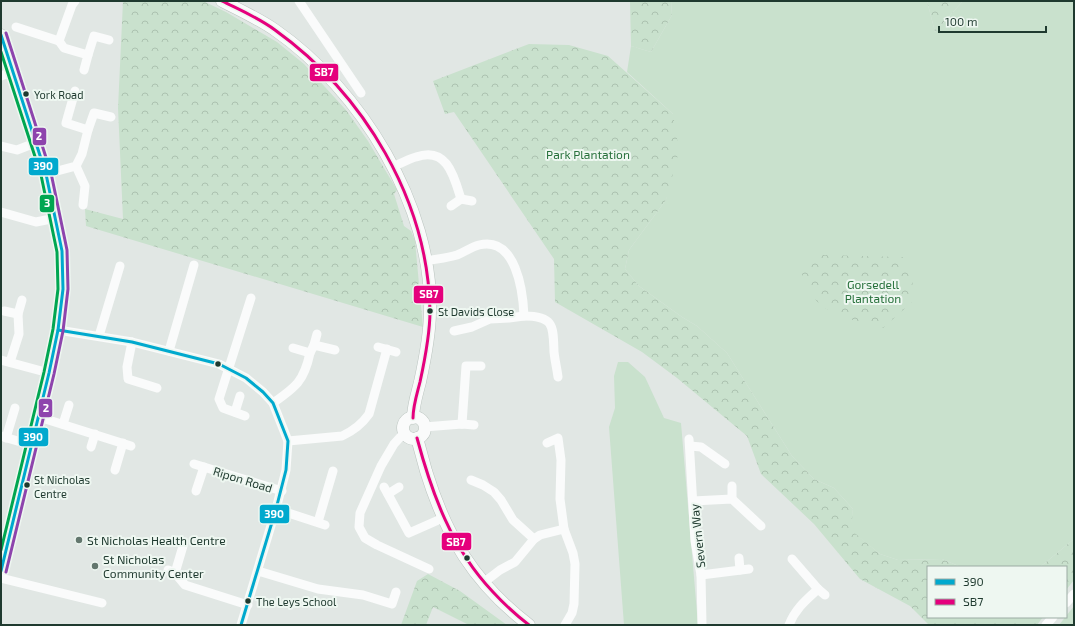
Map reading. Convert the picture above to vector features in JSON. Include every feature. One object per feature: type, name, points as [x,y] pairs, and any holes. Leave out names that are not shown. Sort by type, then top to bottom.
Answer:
[{"type":"street","points":[[59,41],[72,5],[75,1]]},
{"type":"street","points":[[222,1],[245,12],[275,30],[303,52],[326,74],[374,133],[393,166],[412,208],[423,244],[426,261],[430,311],[428,337],[413,411],[413,418]]},
{"type":"street","points":[[299,1],[361,93]]},
{"type":"street","points":[[16,27],[59,41],[64,48],[88,55]]},
{"type":"street","points":[[1,35],[7,74],[46,174],[62,251],[63,289],[58,330],[49,373],[39,417],[3,552],[1,571]]},
{"type":"street","points":[[84,70],[94,36],[109,40]]},
{"type":"street","points":[[75,91],[66,123],[88,130]]},
{"type":"street","points":[[46,174],[76,166],[82,154],[94,113],[111,117]]},
{"type":"street","points":[[1,146],[17,150],[35,143]]},
{"type":"street","points":[[393,166],[417,156],[435,155],[445,161],[453,174],[461,199]]},
{"type":"street","points":[[76,166],[85,186],[83,205]]},
{"type":"street","points":[[451,206],[461,199],[472,201]]},
{"type":"street","points":[[1,212],[36,222],[56,218]]},
{"type":"street","points":[[426,261],[456,255],[481,244],[501,248],[509,255],[514,265],[523,304],[524,316]]},
{"type":"street","points":[[169,351],[182,288],[194,265]]},
{"type":"street","points":[[100,336],[113,275],[120,266]]},
{"type":"street","points":[[22,300],[18,314],[19,334],[6,361],[49,373]]},
{"type":"street","points":[[245,416],[223,408],[219,399],[251,304]]},
{"type":"street","points":[[4,311],[18,314]]},
{"type":"street","points":[[454,331],[472,327],[490,319],[524,316],[541,318],[552,328],[558,377]]},
{"type":"street","name":"Ripon Road","points":[[58,330],[132,342],[219,364],[246,378],[263,392],[273,403],[288,441],[286,470],[282,491],[241,625]]},
{"type":"street","points":[[273,403],[289,392],[299,382],[306,370],[317,334]]},
{"type":"street","points":[[132,342],[127,367],[128,379],[157,388]]},
{"type":"street","points":[[293,348],[335,350]]},
{"type":"street","points":[[288,441],[342,436],[350,432],[364,421],[369,414],[387,349]]},
{"type":"street","points":[[462,424],[461,366],[481,366]]},
{"type":"street","points":[[235,412],[240,396]]},
{"type":"street","points":[[63,424],[69,405]]},
{"type":"street","points":[[15,408],[4,437],[31,445]]},
{"type":"street","points":[[39,417],[127,444],[115,470]]},
{"type":"street","points":[[410,418],[413,418],[419,419],[424,427],[423,434],[417,438],[410,438],[404,433],[404,423],[410,418]]},
{"type":"street","points":[[424,427],[462,424],[474,425]]},
{"type":"street","points":[[404,433],[394,444],[381,466],[360,512],[359,527],[365,538],[429,569]]},
{"type":"street","points":[[91,447],[95,434]]},
{"type":"street","points":[[417,438],[436,501],[459,550],[484,583],[501,602],[529,625]]},
{"type":"street","points":[[547,443],[558,438],[560,445],[560,499],[564,530],[573,553],[575,564],[574,604],[572,613],[565,625]]},
{"type":"street","name":"Severn Way","points":[[702,625],[701,575],[696,551],[690,443],[701,447],[725,464]]},
{"type":"street","name":"Ripon Road","points":[[194,464],[282,491]]},
{"type":"street","name":"Ripon Road","points":[[196,491],[204,467]]},
{"type":"street","name":"Ripon Road","points":[[276,509],[321,523],[321,501],[333,471]]},
{"type":"street","points":[[471,480],[494,492],[501,500],[513,520],[534,539]]},
{"type":"street","points":[[732,486],[732,499]]},
{"type":"street","points":[[399,487],[386,490],[409,534],[443,518]]},
{"type":"street","points":[[693,501],[732,499],[761,526]]},
{"type":"street","points":[[484,583],[500,570],[515,562],[534,539],[544,533],[564,530]]},
{"type":"street","points":[[183,546],[171,572],[185,584],[248,605]]},
{"type":"street","points":[[701,575],[745,569],[739,558]]},
{"type":"street","points":[[789,625],[799,606],[821,592],[792,559]]},
{"type":"street","points":[[258,571],[318,589],[363,595],[392,604],[396,592]]},
{"type":"street","points":[[1,578],[102,603]]},
{"type":"street","points":[[1067,602],[1074,594]]},
{"type":"green space","points":[[123,1],[203,1],[226,12],[277,42],[304,64],[346,110],[368,141],[397,190],[394,194],[404,226],[411,231],[415,241],[423,327],[86,226],[85,209],[123,219],[118,108]]},
{"type":"green space","points":[[630,1],[671,1],[672,15],[651,52],[631,46]]},
{"type":"green space","points":[[671,1],[927,1],[935,32],[963,1],[1074,1],[1074,539],[1041,566],[959,566],[942,559],[898,560],[880,554],[850,530],[853,509],[834,488],[814,479],[792,456],[727,353],[697,326],[639,286],[625,269],[629,250],[666,200],[673,114],[627,72],[631,46],[651,52],[672,15]]},
{"type":"green space","points":[[927,1],[963,1],[935,32]]},
{"type":"green space","name":"Park Plantation","points":[[529,44],[569,45],[608,56],[673,114],[679,151],[666,200],[629,250],[625,269],[639,286],[697,326],[727,353],[792,456],[814,479],[834,488],[853,509],[851,530],[880,554],[898,560],[942,559],[959,566],[927,566],[927,618],[1042,618],[1037,625],[929,625],[910,606],[860,579],[814,524],[761,474],[747,436],[677,378],[642,352],[555,302],[554,259],[454,112],[445,114],[433,81]]},
{"type":"green space","name":"Gorsedell Plantation","points":[[822,255],[903,257],[913,271],[912,302],[883,328],[834,313],[825,308],[812,295],[800,270]]},
{"type":"green space","points":[[618,362],[628,362],[645,377],[664,418],[681,423],[698,625],[624,625],[609,427],[615,408],[614,376]]},
{"type":"green space","points":[[1074,539],[1074,580],[1067,589],[1067,566],[1041,566]]},
{"type":"green space","points":[[428,574],[460,591],[507,625],[469,625],[433,607],[426,625],[401,625],[417,581]]},
{"type":"green space","points":[[1074,606],[1074,625],[1059,625],[1065,618],[1067,618],[1067,615]]},
{"type":"transit line","name":"SB7","points":[[222,1],[256,18],[275,30],[307,56],[336,85],[363,118],[385,153],[404,190],[417,229],[426,270],[430,311],[427,347],[414,404],[413,418]]},
{"type":"transit line","name":"2","points":[[6,33],[51,173],[67,250],[68,289],[63,331],[54,374],[6,572]]},
{"type":"transit line","name":"390","points":[[1,35],[46,174],[62,251],[63,289],[58,330],[49,373],[1,571]]},
{"type":"transit line","name":"3","points":[[1,52],[41,175],[57,252],[58,289],[53,329],[44,372],[1,550]]},
{"type":"transit line","name":"390","points":[[58,330],[132,342],[219,364],[246,378],[263,392],[273,403],[288,441],[286,470],[276,509],[241,625]]},
{"type":"transit line","name":"SB7","points":[[417,438],[429,480],[445,520],[466,558],[493,592],[529,625]]},
{"type":"place","name":"York Road","points":[[26,94]]},
{"type":"place","name":"St Davids Close","points":[[430,311]]},
{"type":"place","name":"St Nicholas Centre","points":[[27,485]]},
{"type":"place","name":"St Nicholas Health Centre","points":[[79,540]]},
{"type":"place","name":"St Nicholas Community Center","points":[[95,566]]},
{"type":"place","name":"The Leys School","points":[[248,601]]}]
